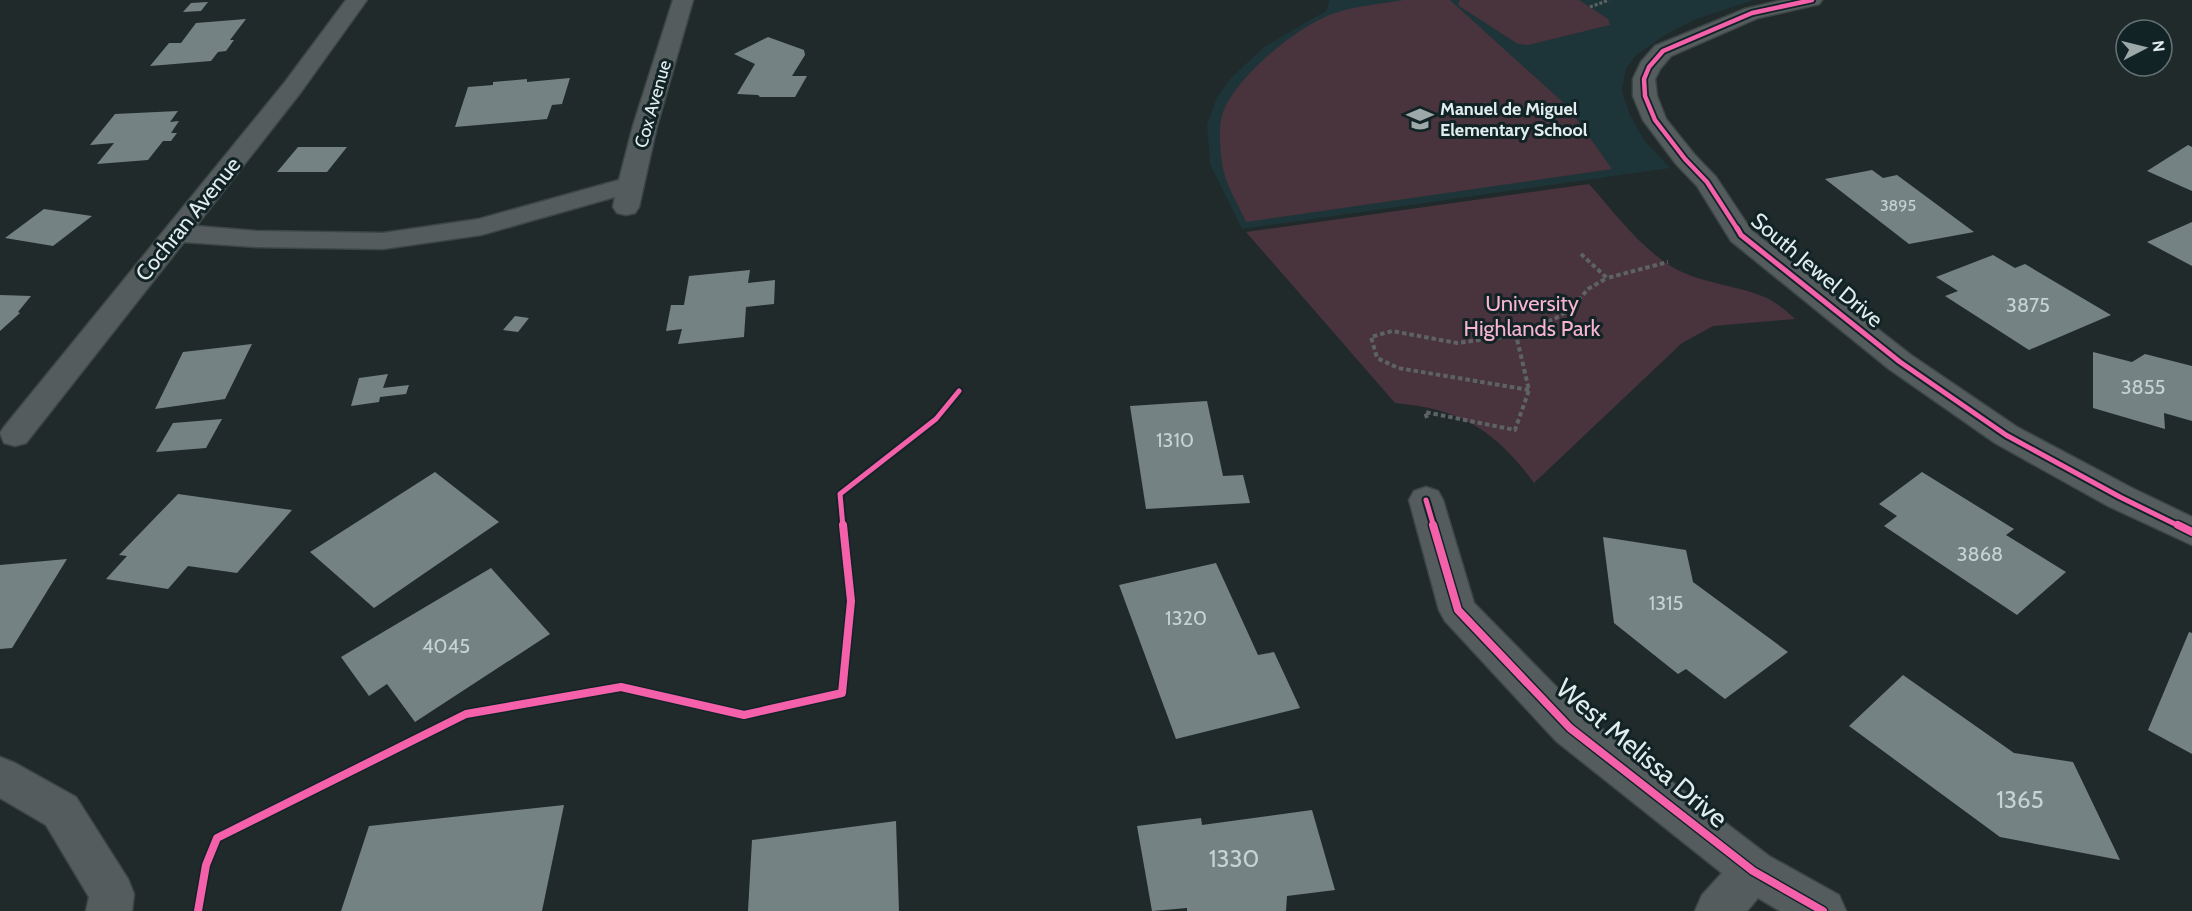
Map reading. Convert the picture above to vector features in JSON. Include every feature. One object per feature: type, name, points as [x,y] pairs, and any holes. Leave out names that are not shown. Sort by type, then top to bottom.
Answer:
[{"type":"street","name":"Cochran Avenue","points":[[15,435],[293,87],[357,0]]},
{"type":"street","name":"Cox Avenue","points":[[177,233],[256,239],[383,242],[481,227],[628,197],[645,126],[683,0]]},
{"type":"street","name":"South Jewel Drive","points":[[1812,0],[1752,13],[1663,51],[1649,67],[1644,79],[1645,96],[1655,120],[1684,159],[1707,182],[1741,235],[1900,362],[2006,435],[2120,497],[2192,532]]},
{"type":"street","name":"West Melissa Drive","points":[[1426,500],[1458,610],[1570,728],[1754,871],[1823,911]]},
{"type":"street","points":[[0,776],[61,811],[112,894],[109,911]]},
{"type":"street","points":[[1718,911],[1754,871]]},
{"type":"path","points":[[1590,7],[1609,0]]},
{"type":"path","points":[[1581,254],[1607,278]]},
{"type":"path","points":[[1528,390],[1398,368],[1377,358],[1371,337],[1392,331],[1457,344],[1516,335],[1556,318],[1572,308],[1588,289],[1607,278],[1668,262]]},
{"type":"path","points":[[1427,418],[1425,412],[1515,430],[1528,390],[1516,335]]},
{"type":"shaded area","name":"Manuel de Miguel Elementary School","points":[[1330,0],[1754,0],[1696,19],[1665,35],[1635,56],[1626,69],[1622,91],[1629,113],[1644,140],[1670,168],[1242,229],[1210,164],[1207,125],[1217,97],[1231,78],[1264,47],[1326,11]]},
{"type":"green space","name":"Manuel de Miguel Elementary School","points":[[1403,0],[1450,0],[1568,107],[1612,169],[1246,222],[1225,178],[1220,138],[1223,112],[1241,83],[1287,40],[1320,19],[1351,9]]},
{"type":"green space","points":[[1460,0],[1579,0],[1608,19],[1610,25],[1528,45],[1518,44],[1459,6]]},
{"type":"green space","name":"University Highlands Park","points":[[1589,184],[1650,251],[1674,268],[1695,277],[1762,296],[1776,303],[1795,319],[1713,326],[1682,343],[1534,483],[1505,449],[1475,425],[1439,411],[1395,403],[1246,232]]},
{"type":"building","points":[[208,2],[201,11],[183,12],[191,3]]},
{"type":"building","points":[[246,19],[230,40],[234,40],[226,51],[218,52],[211,61],[150,66],[169,43],[181,43],[196,23]]},
{"type":"building","points":[[768,37],[804,50],[805,55],[792,76],[807,76],[795,97],[760,97],[737,94],[755,64],[734,54]]},
{"type":"building","points":[[570,78],[562,104],[552,105],[547,119],[455,127],[468,87],[527,79],[527,82]]},
{"type":"building","points":[[178,111],[170,122],[179,121],[171,133],[177,133],[171,141],[163,141],[148,160],[97,164],[114,143],[90,145],[115,114]]},
{"type":"building","points":[[2188,145],[2192,147],[2192,191],[2147,171]]},
{"type":"building","points":[[298,147],[347,147],[327,172],[277,172]]},
{"type":"building","points":[[1872,170],[1883,178],[1897,175],[1974,232],[1909,244],[1825,179]]},
{"type":"building","points":[[44,209],[92,216],[53,246],[5,238]]},
{"type":"building","points":[[2192,222],[2192,266],[2147,242]]},
{"type":"building","points":[[1993,255],[2015,268],[2025,264],[2111,315],[2029,350],[1945,296],[1958,291],[1936,277]]},
{"type":"building","points":[[750,270],[748,283],[775,280],[774,304],[746,307],[744,337],[678,344],[682,329],[666,331],[671,305],[684,305],[689,276]]},
{"type":"building","points":[[0,295],[31,296],[18,312],[20,313],[0,331]]},
{"type":"building","points":[[515,316],[529,318],[518,332],[503,330]]},
{"type":"building","points":[[252,344],[225,399],[155,409],[183,352]]},
{"type":"building","points":[[2093,352],[2132,362],[2145,354],[2192,366],[2192,421],[2164,413],[2165,429],[2093,408]]},
{"type":"building","points":[[388,374],[383,388],[409,385],[406,394],[380,397],[379,402],[351,406],[359,378]]},
{"type":"building","points":[[1207,401],[1223,476],[1243,475],[1250,503],[1146,509],[1130,406]]},
{"type":"building","points":[[222,419],[206,448],[156,452],[173,423]]},
{"type":"building","points":[[435,472],[499,522],[374,608],[310,552]]},
{"type":"building","points":[[1922,472],[2014,529],[2006,535],[2066,572],[2017,615],[1884,526],[1897,516],[1879,504]]},
{"type":"building","points":[[178,494],[292,510],[237,573],[188,566],[168,589],[106,579],[127,556],[119,555]]},
{"type":"building","points":[[1603,537],[1686,550],[1693,582],[1788,652],[1725,699],[1686,669],[1678,674],[1614,623]]},
{"type":"building","points":[[67,559],[12,648],[0,649],[0,565]]},
{"type":"building","points":[[1216,563],[1258,655],[1274,652],[1300,708],[1176,739],[1119,585]]},
{"type":"building","points":[[491,568],[550,634],[415,722],[387,684],[369,696],[341,657]]},
{"type":"building","points":[[2189,632],[2192,633],[2192,754],[2148,730]]},
{"type":"building","points":[[1903,675],[2014,753],[2073,762],[2120,860],[2000,837],[1849,726]]},
{"type":"building","points":[[564,805],[542,911],[341,911],[369,826]]},
{"type":"building","points":[[1312,810],[1335,890],[1287,896],[1286,911],[1187,911],[1187,908],[1152,911],[1137,826],[1201,818],[1202,825]]},
{"type":"building","points":[[896,821],[899,911],[748,911],[752,840]]},
{"type":"cycle path","points":[[1812,0],[1752,13],[1663,51],[1649,67],[1644,79],[1645,96],[1655,120],[1685,159],[1707,182],[1741,235],[1900,362],[2006,435],[2120,497],[2192,532]]},
{"type":"cycle path","points":[[198,911],[206,865],[217,838],[466,714],[621,687],[744,715],[842,693],[851,601],[840,494],[936,419],[959,391]]},
{"type":"cycle path","points":[[1426,500],[1458,610],[1570,728],[1753,871],[1823,911]]},
{"type":"place","name":"Manuel de Miguel Elementary School","points":[[1420,119]]}]
